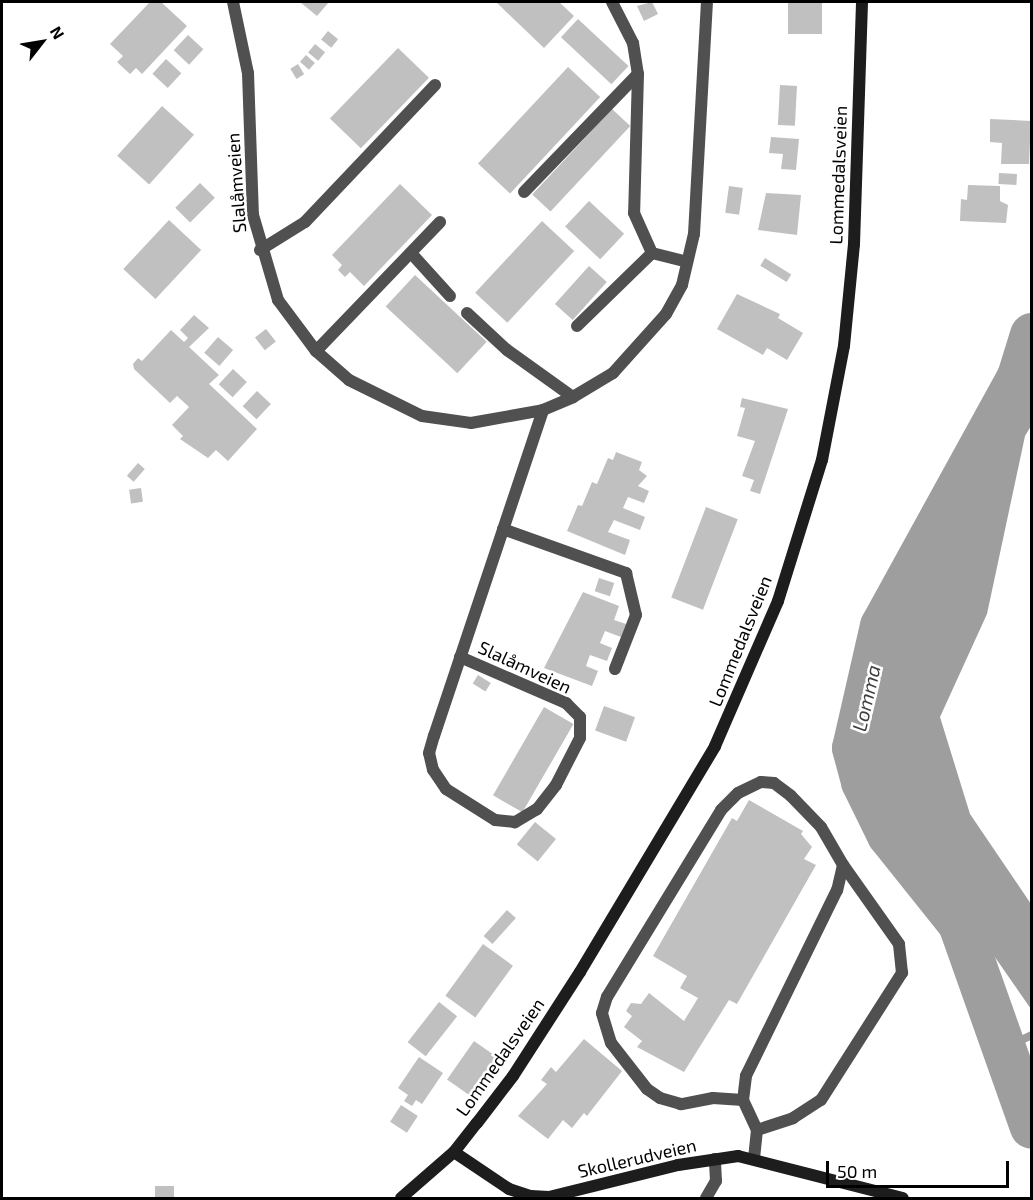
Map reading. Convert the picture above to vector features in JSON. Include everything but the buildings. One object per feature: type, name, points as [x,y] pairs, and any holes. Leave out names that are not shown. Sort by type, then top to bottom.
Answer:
[{"type":"main road","name":"Lommedalsveien","points":[[401,1198],[453,1152],[513,1076],[668,829],[725,725],[782,590],[822,460],[844,346],[854,244],[862,2]]},
{"type":"main road","name":"Skollerudveien","points":[[453,1152],[509,1189],[549,1197],[714,1159],[754,1158],[900,1197]]},
{"type":"street","name":"Slalåmveien","points":[[233,2],[248,73],[253,215],[260,250],[278,300],[316,351],[349,380],[422,416],[471,423],[543,410],[573,397],[613,373],[639,349],[666,314],[682,285],[697,200],[707,2]]},
{"type":"street","points":[[612,2],[633,43],[639,74],[633,213],[652,253]]},
{"type":"street","points":[[524,192],[639,74]]},
{"type":"street","points":[[260,250],[305,222],[435,85]]},
{"type":"street","points":[[316,351],[440,222]]},
{"type":"street","points":[[411,253],[450,296]]},
{"type":"street","points":[[652,253],[687,262]]},
{"type":"street","points":[[577,326],[652,253]]},
{"type":"street","points":[[467,313],[507,350],[573,397]]},
{"type":"street","name":"Slalåmveien","points":[[460,657],[566,703],[580,717],[580,738],[556,785],[537,809],[515,822],[482,813],[446,789],[433,770],[429,753],[460,657],[543,410]]},
{"type":"street","points":[[503,529],[626,573],[636,615],[615,669]]},
{"type":"street","points":[[743,1100],[713,1098],[681,1104],[647,1089],[611,1043],[602,1013],[607,997],[721,810],[749,786],[774,783],[791,796],[821,827],[843,865],[899,944],[902,973],[821,1101],[793,1118],[757,1130]]},
{"type":"street","points":[[754,1158],[757,1130],[743,1100],[746,1076],[837,890],[843,865]]},
{"type":"street","points":[[706,1198],[716,1181],[714,1159]]},
{"type":"shaded area","points":[[1031,389],[1031,426],[1025,436],[987,614],[940,717],[970,814],[1031,904],[1031,1009],[866,772],[943,471],[1024,403]]},
{"type":"waterway","name":"Lomma","points":[[1032,335],[1019,377],[882,626],[854,748],[863,782],[889,835],[960,924],[1032,1127]]},
{"type":"waterway","points":[[1004,1048],[1032,1035]]}]
